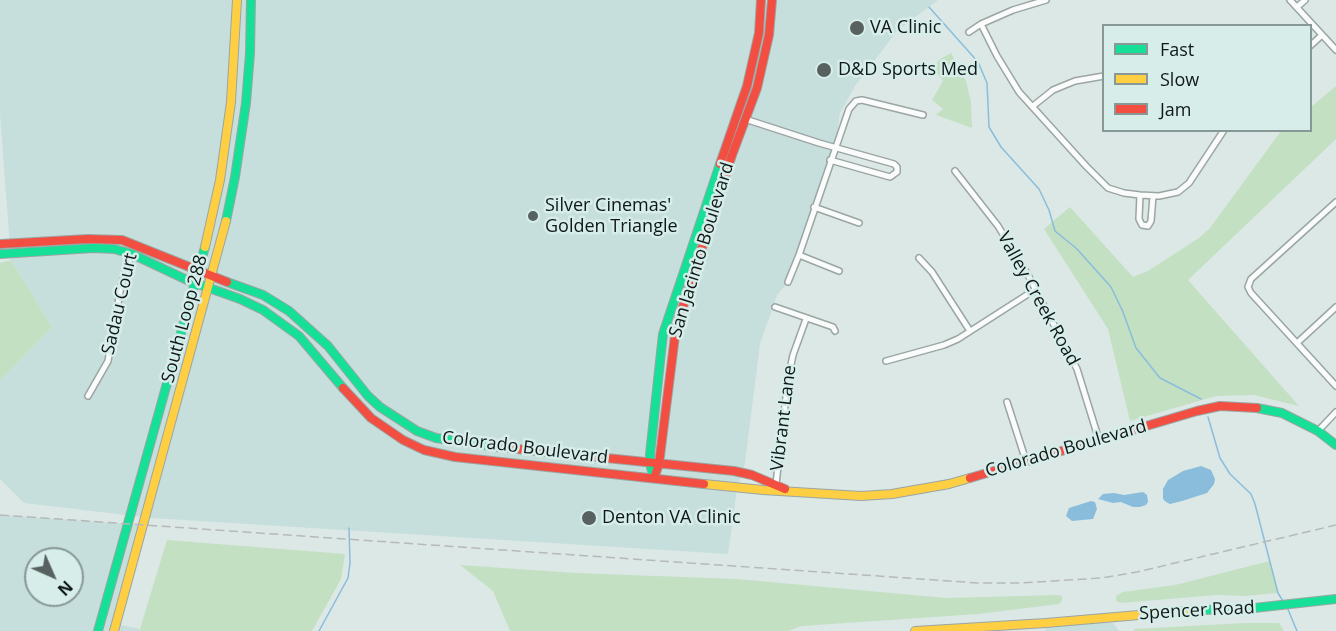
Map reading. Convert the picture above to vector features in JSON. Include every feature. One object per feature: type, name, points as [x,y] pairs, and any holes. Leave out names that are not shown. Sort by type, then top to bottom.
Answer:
[{"type":"main road","name":"South Loop 288","points":[[98,631],[199,272],[220,180],[232,92],[237,0]]},
{"type":"main road","name":"South Loop 288","points":[[114,631],[213,276],[235,177],[247,94],[251,0]]},
{"type":"main road","name":"San Jacinto Boulevard","points":[[654,478],[650,464],[663,334],[747,86],[759,33],[761,0]]},
{"type":"main road","name":"San Jacinto Boulevard","points":[[654,478],[659,464],[675,335],[683,303],[757,88],[769,35],[772,0]]},
{"type":"main road","points":[[759,33],[769,35]]},
{"type":"main road","points":[[232,92],[247,94]]},
{"type":"main road","points":[[231,102],[246,103]]},
{"type":"main road","points":[[733,122],[745,119]]},
{"type":"main road","points":[[733,122],[741,129]]},
{"type":"main road","name":"Colorado Boulevard","points":[[0,244],[115,238],[276,301],[328,346],[366,394],[394,418],[417,431],[445,440],[650,464],[734,471],[752,474],[787,490]]},
{"type":"main road","points":[[0,244],[1,254]]},
{"type":"main road","points":[[692,244],[702,248]]},
{"type":"main road","name":"Colorado Boulevard","points":[[1,254],[94,248],[114,249],[132,254],[196,283],[240,298],[278,319],[316,354],[370,418],[403,440],[424,450],[444,455],[492,462],[763,490],[835,495],[892,494],[949,484],[1220,406],[1261,408],[1282,413],[1318,431],[1336,445]]},
{"type":"main road","points":[[278,319],[295,320],[328,346]]},
{"type":"main road","points":[[657,386],[667,392]]},
{"type":"main road","points":[[656,395],[667,392]]},
{"type":"main road","points":[[355,403],[366,394]]},
{"type":"main road","name":"Spencer Road","points":[[915,631],[1046,627],[1187,610],[1245,609],[1336,599]]},
{"type":"street","points":[[969,32],[1013,10],[1046,0]]},
{"type":"street","points":[[1290,0],[1336,50]]},
{"type":"street","points":[[1297,7],[1305,0]]},
{"type":"street","points":[[981,24],[1008,78],[1102,183],[1116,191],[1153,196],[1178,192],[1184,187],[1223,132]]},
{"type":"street","points":[[1312,45],[1322,35]]},
{"type":"street","points":[[1033,106],[1053,90],[1075,81],[1102,76]]},
{"type":"street","points":[[788,282],[849,108],[856,101],[862,100],[923,116]]},
{"type":"street","points":[[745,119],[894,164],[897,172],[890,177],[830,160]]},
{"type":"street","name":"Valley Creek Road","points":[[955,171],[998,226],[1036,289],[1077,369],[1099,440]]},
{"type":"street","points":[[1140,195],[1138,219],[1142,225],[1148,226],[1151,221],[1153,196]]},
{"type":"street","points":[[1336,202],[1251,279],[1248,287],[1336,386]]},
{"type":"street","points":[[814,207],[859,223]]},
{"type":"street","name":"Sadau Court","points":[[88,396],[108,361],[120,286],[134,244]]},
{"type":"street","points":[[799,255],[839,272]]},
{"type":"street","points":[[919,258],[932,272],[970,331]]},
{"type":"street","points":[[886,361],[944,345],[1036,289]]},
{"type":"street","points":[[774,307],[833,327],[835,331]]},
{"type":"street","points":[[1297,343],[1336,307]]},
{"type":"street","name":"Vibrant Lane","points":[[776,484],[788,379],[793,355],[806,319]]},
{"type":"street","points":[[1007,402],[1026,461]]},
{"type":"street","points":[[1318,431],[1336,412]]},
{"type":"shaded area","points":[[0,0],[938,0],[897,31],[855,86],[840,113],[835,148],[788,282],[777,295],[760,344],[745,463],[737,489],[728,554],[151,518],[24,503],[0,479],[0,381],[52,327],[11,260],[0,114]]},
{"type":"shaded area","points":[[0,515],[143,525],[116,624],[142,631],[0,631]]},
{"type":"shaded area","points":[[1046,623],[1113,623],[1119,631],[1045,631]]},
{"type":"green space","points":[[951,53],[966,81],[971,102],[972,128],[936,115],[943,109],[932,100],[943,81],[933,68],[940,59]]},
{"type":"green space","points":[[1336,86],[1336,139],[1188,280],[1299,406],[1254,395],[1216,396],[1130,421],[1108,329],[1044,229],[1070,207],[1133,277],[1148,271],[1199,238],[1210,228],[1280,132],[1312,132],[1312,106]]},
{"type":"green space","points":[[11,260],[52,327],[0,381],[0,263]]},
{"type":"green space","points":[[167,540],[345,554],[341,579],[312,631],[142,631],[140,629]]},
{"type":"green space","points":[[1270,561],[1278,593],[1244,596],[1216,595],[1121,603],[1116,601],[1116,596],[1123,592],[1175,585]]},
{"type":"green space","points":[[460,565],[575,573],[737,579],[946,598],[1058,595],[1062,596],[1062,600],[1059,604],[978,614],[802,626],[788,631],[510,631],[493,591]]},
{"type":"green space","points":[[1279,623],[1284,631],[1134,631],[1134,629]]},
{"type":"water","points":[[1201,466],[1211,470],[1215,479],[1207,493],[1170,504],[1163,499],[1163,489],[1168,480],[1183,471]]},
{"type":"water","points":[[1143,492],[1147,495],[1148,502],[1140,507],[1098,499],[1103,494],[1124,495]]},
{"type":"water","points":[[1091,501],[1095,502],[1097,509],[1093,519],[1072,521],[1066,516],[1069,508]]},
{"type":"waterway","points":[[929,7],[978,62],[987,83],[989,127],[1001,147],[1039,189],[1049,210],[1055,231],[1077,249],[1111,287],[1136,348],[1160,378],[1201,399]]},
{"type":"waterway","points":[[1208,417],[1220,458],[1230,474],[1251,494],[1278,593],[1283,601]]},
{"type":"waterway","points":[[319,631],[348,578],[349,528]]},
{"type":"waterway","points":[[1287,607],[1297,631]]},
{"type":"railway","points":[[0,515],[978,583],[1101,578],[1137,572],[1336,525]]},
{"type":"traffic: fast","points":[[226,221],[246,103],[251,0]]},
{"type":"traffic: fast","points":[[654,478],[650,454],[663,334],[720,164]]},
{"type":"traffic: fast","points":[[98,631],[205,247]]},
{"type":"traffic: fast","points":[[0,254],[94,248],[114,249],[132,254],[187,280],[263,310],[299,336],[343,388]]},
{"type":"traffic: fast","points":[[227,282],[263,295],[289,311],[328,346],[368,396],[380,407],[417,431],[436,438],[498,447]]},
{"type":"traffic: fast","points":[[1257,408],[1282,413],[1318,431],[1336,445]]},
{"type":"traffic: fast","points":[[1197,610],[1245,609],[1336,599]]},
{"type":"traffic: slow","points":[[205,247],[220,180],[231,102],[237,0]]},
{"type":"traffic: slow","points":[[114,631],[226,221]]},
{"type":"traffic: slow","points":[[704,484],[861,496],[892,494],[970,478]]},
{"type":"traffic: slow","points":[[915,631],[1197,610]]},
{"type":"traffic: jam","points":[[720,164],[747,86],[759,33],[761,0]]},
{"type":"traffic: jam","points":[[654,478],[659,464],[676,328],[732,155],[757,88],[769,35],[772,0]]},
{"type":"traffic: jam","points":[[0,244],[88,239],[122,240],[227,282]]},
{"type":"traffic: jam","points":[[343,388],[371,418],[403,440],[424,450],[455,457],[704,484]]},
{"type":"traffic: jam","points":[[970,478],[1197,411],[1220,406],[1257,408]]},
{"type":"traffic: jam","points":[[498,447],[734,471],[752,475],[785,489]]},
{"type":"place","name":"VA Clinic","points":[[857,28]]},
{"type":"place","name":"D&D Sports Med","points":[[824,70]]},
{"type":"place","name":"Silver Cinemas' Golden Triangle","points":[[533,216]]},
{"type":"place","name":"Denton VA Clinic","points":[[589,518]]}]
